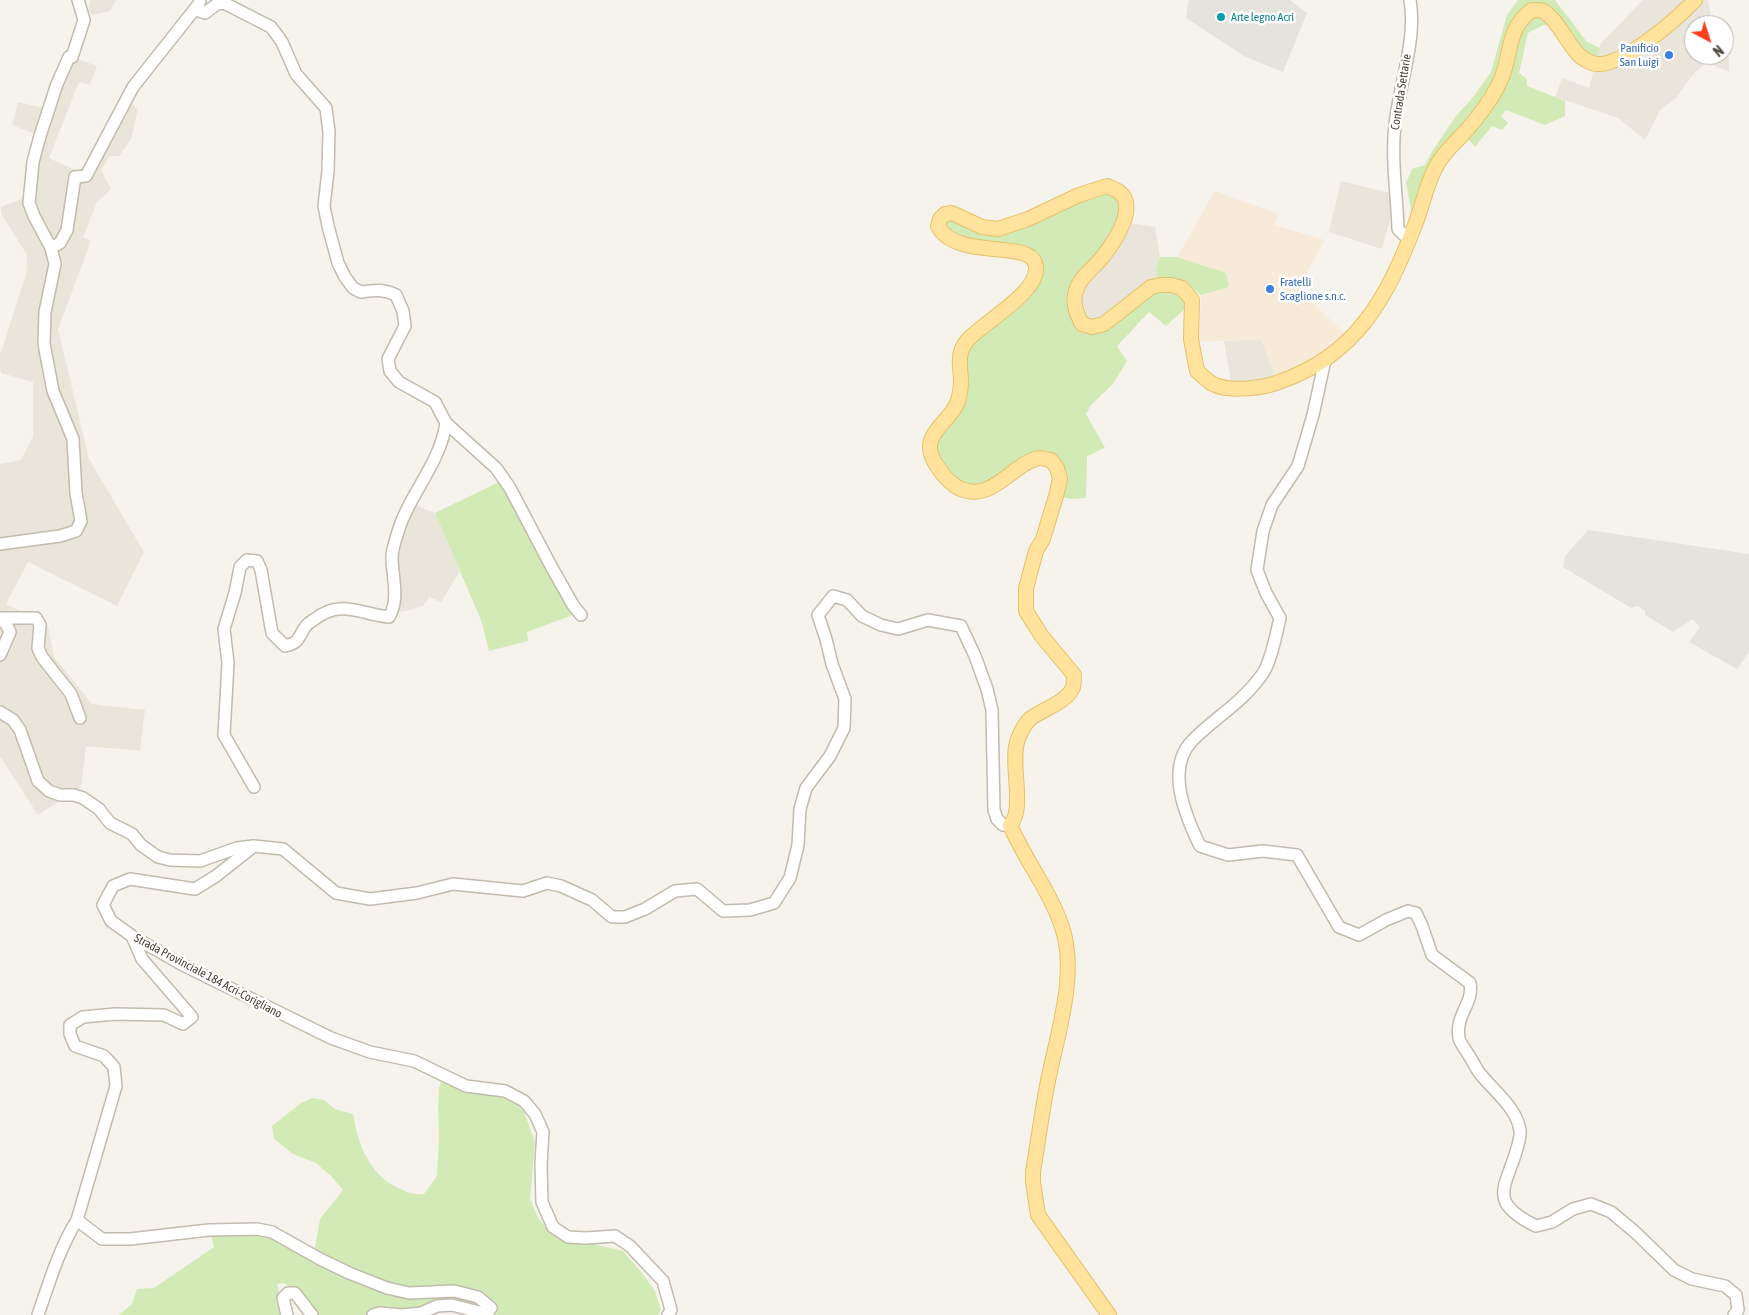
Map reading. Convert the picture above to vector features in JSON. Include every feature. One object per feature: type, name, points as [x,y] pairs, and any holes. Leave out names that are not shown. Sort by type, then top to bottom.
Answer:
[{"type":"main road","points":[[1109,1315],[1038,1215],[1033,1172],[1048,1083],[1064,1007],[1068,969],[1067,947],[1063,928],[1053,906],[1010,825],[1015,820],[1017,811],[1015,760],[1016,744],[1022,729],[1030,719],[1061,701],[1073,687],[1074,675],[1041,635],[1026,612],[1026,588],[1036,551],[1043,539],[1060,479],[1057,468],[1051,460],[1040,458],[985,490],[972,492],[962,490],[940,472],[932,459],[930,448],[933,436],[941,422],[952,412],[958,400],[961,383],[959,355],[965,343],[979,328],[1018,299],[1034,278],[1037,269],[1035,261],[1028,254],[1017,251],[978,248],[948,237],[941,232],[938,226],[940,219],[945,214],[952,213],[982,227],[998,229],[1028,219],[1079,195],[1107,186],[1119,191],[1126,203],[1124,222],[1103,256],[1084,275],[1075,294],[1075,309],[1082,324],[1092,327],[1104,324],[1151,287],[1171,285],[1182,288],[1192,300],[1191,339],[1197,372],[1214,385],[1230,388],[1267,386],[1300,375],[1340,350],[1356,333],[1379,302],[1395,277],[1415,226],[1430,176],[1442,154],[1464,133],[1487,103],[1502,78],[1513,33],[1523,16],[1532,10],[1542,11],[1550,16],[1580,57],[1596,64],[1619,60],[1644,44],[1687,9],[1695,0]]},
{"type":"street","points":[[0,544],[60,536],[76,531],[81,521],[76,493],[73,439],[53,391],[44,344],[45,312],[54,264],[51,248],[29,203],[34,162],[49,109],[69,57],[72,57],[84,20],[78,0]]},
{"type":"street","name":"Contrada Settarie","points":[[1408,240],[1398,229],[1395,126],[1410,38],[1412,8],[1410,0]]},
{"type":"street","points":[[51,248],[60,243],[67,230],[75,177],[86,176],[134,87],[199,2]]},
{"type":"street","points":[[199,2],[197,10],[205,13],[217,4],[224,3],[271,27],[282,42],[296,74],[326,108],[329,132],[328,172],[324,206],[338,262],[353,288],[361,292],[386,290],[396,295],[403,311],[405,326],[388,359],[390,371],[399,382],[435,402],[446,423],[496,468],[508,484],[564,589],[581,615]]},
{"type":"street","points":[[1325,360],[1298,466],[1272,505],[1262,531],[1257,570],[1266,593],[1280,618],[1273,647],[1263,675],[1242,700],[1190,742],[1182,759],[1179,783],[1187,818],[1200,846],[1228,856],[1263,851],[1297,855],[1339,926],[1359,935],[1386,920],[1408,911],[1416,913],[1432,955],[1470,983],[1472,993],[1459,1021],[1459,1040],[1478,1071],[1515,1114],[1521,1132],[1505,1181],[1503,1194],[1506,1205],[1521,1219],[1536,1226],[1552,1222],[1573,1209],[1591,1204],[1611,1212],[1635,1232],[1674,1270],[1692,1279],[1725,1286],[1736,1295],[1738,1310],[1734,1315]]},
{"type":"street","points":[[254,787],[224,735],[228,663],[224,630],[236,593],[240,567],[247,560],[257,561],[261,570],[272,633],[285,646],[295,644],[306,626],[334,608],[342,607],[373,616],[389,617],[394,609],[395,599],[392,555],[397,533],[410,503],[428,475],[444,439],[446,423]]},
{"type":"street","points":[[0,712],[13,720],[20,730],[38,781],[49,791],[60,795],[74,795],[83,798],[99,809],[110,823],[132,834],[142,845],[158,857],[170,860],[200,860],[237,848],[254,846],[283,849],[336,893],[370,899],[417,893],[453,884],[523,891],[547,883],[561,886],[592,900],[612,917],[625,917],[675,891],[690,889],[697,889],[723,910],[750,910],[774,903],[790,878],[798,846],[800,809],[806,788],[830,756],[844,728],[846,699],[832,664],[818,615],[834,596],[847,600],[862,616],[881,625],[898,629],[928,620],[960,626],[987,689],[992,710],[994,810],[997,819],[1003,825],[1010,825]]},
{"type":"street","points":[[0,619],[36,618],[40,625],[38,648],[42,657],[71,694],[80,718]]},
{"type":"street","points":[[0,619],[6,624],[10,632],[0,655]]},
{"type":"street","name":"Strada Provinciale 184 Acri-Corigliano","points":[[254,846],[216,876],[195,889],[130,879],[113,886],[103,905],[111,921],[132,936],[181,964],[331,1038],[370,1052],[414,1061],[466,1086],[505,1091],[524,1101],[535,1114],[543,1132],[541,1164],[542,1202],[553,1227],[568,1237],[615,1236],[630,1246],[663,1281],[670,1310],[668,1315]]},
{"type":"street","points":[[38,1315],[55,1268],[77,1220],[116,1086],[114,1068],[104,1056],[76,1046],[70,1034],[70,1025],[83,1018],[115,1014],[164,1015],[184,1024],[192,1017],[142,959],[132,936]]},
{"type":"street","points":[[77,1220],[102,1239],[130,1239],[209,1230],[257,1229],[272,1232],[320,1259],[387,1288],[409,1293],[454,1291],[478,1297],[491,1308],[487,1314],[452,1305],[437,1306],[421,1313],[402,1315],[380,1313],[373,1315]]},
{"type":"street","points":[[287,1315],[283,1298],[288,1293],[296,1293],[312,1315]]},
{"type":"shaded area","points":[[91,0],[116,0],[110,11],[92,15],[88,10]]},
{"type":"shaded area","points":[[1190,0],[1290,0],[1307,13],[1283,72],[1244,56],[1186,18]]},
{"type":"shaded area","points":[[1643,0],[1708,0],[1710,15],[1684,15],[1684,65],[1703,65],[1690,78],[1676,98],[1660,110],[1645,140],[1618,118],[1555,97],[1562,78],[1589,88],[1601,43]]},
{"type":"shaded area","points":[[72,57],[97,66],[90,85],[79,82],[49,158],[86,175],[127,98],[138,110],[131,139],[119,156],[110,156],[101,170],[111,189],[97,202],[83,237],[91,241],[58,329],[89,459],[144,552],[117,606],[28,562],[6,604],[48,626],[54,657],[92,704],[145,710],[140,751],[86,746],[81,787],[38,815],[0,756],[0,464],[21,460],[33,436],[33,382],[1,373],[0,368],[0,355],[26,275],[27,255],[1,213],[1,207],[24,198],[40,136],[12,125],[18,102],[49,109]]},
{"type":"shaded area","points":[[1713,65],[1729,65],[1729,72]]},
{"type":"shaded area","points":[[1341,181],[1390,193],[1390,221],[1382,249],[1329,232]]},
{"type":"shaded area","points":[[1215,191],[1278,214],[1274,225],[1325,240],[1298,288],[1345,334],[1300,367],[1275,375],[1261,339],[1199,342],[1201,295],[1229,287],[1177,257]]},
{"type":"shaded area","points":[[1124,222],[1155,227],[1160,257],[1156,270],[1157,280],[1114,317],[1082,324],[1075,294]]},
{"type":"shaded area","points":[[1261,339],[1275,375],[1259,381],[1238,383],[1231,381],[1224,341]]},
{"type":"shaded area","points":[[410,503],[435,513],[460,571],[441,602],[429,597],[423,606],[402,612],[394,609],[392,555]]},
{"type":"shaded area","points":[[1588,530],[1749,554],[1749,652],[1737,669],[1689,642],[1700,627],[1693,619],[1673,632],[1645,615],[1645,611],[1638,606],[1631,608],[1563,567],[1565,556]]},
{"type":"green space","points":[[1518,0],[1555,0],[1587,42],[1600,48],[1596,64],[1556,25],[1543,25],[1528,33],[1519,73],[1527,79],[1527,86],[1565,101],[1565,116],[1545,125],[1506,110],[1501,116],[1508,123],[1502,130],[1492,126],[1475,147],[1464,134],[1409,222],[1411,209],[1406,183],[1412,169],[1425,165],[1456,116],[1491,72],[1507,15]]},
{"type":"green space","points":[[1119,191],[1124,222],[1084,275],[1075,309],[1092,327],[1136,298],[1171,285],[1192,302],[1166,326],[1149,312],[1117,346],[1127,361],[1113,384],[1091,405],[1086,414],[1105,448],[1087,456],[1086,498],[1072,499],[1056,496],[1060,479],[1040,458],[972,492],[940,471],[933,436],[952,412],[959,355],[1018,299],[1035,261],[941,232],[945,214],[982,227],[1079,195]]},
{"type":"green space","points":[[1160,257],[1177,257],[1226,273],[1229,287],[1201,295],[1181,281],[1171,279],[1157,280],[1156,270]]},
{"type":"green space","points":[[501,481],[573,615],[527,632],[528,641],[489,651],[481,620],[435,513]]},
{"type":"green space","points":[[442,1079],[460,1090],[470,1089],[505,1099],[518,1106],[524,1112],[535,1142],[530,1199],[538,1218],[551,1233],[560,1239],[580,1241],[623,1251],[655,1291],[661,1310],[658,1315],[495,1315],[497,1314],[496,1306],[480,1292],[411,1287],[384,1281],[332,1261],[315,1248],[320,1219],[343,1190],[316,1163],[293,1154],[274,1139],[272,1126],[301,1103],[312,1098],[324,1100],[335,1109],[353,1114],[358,1136],[366,1157],[379,1175],[407,1192],[424,1194],[437,1176],[439,1088]]},
{"type":"green space","points":[[211,1234],[260,1234],[274,1237],[399,1296],[454,1293],[480,1304],[477,1308],[382,1310],[365,1315],[316,1315],[297,1291],[284,1283],[277,1284],[284,1315],[119,1315],[132,1304],[137,1289],[154,1288],[214,1247]]},
{"type":"place","name":"Arte legno Acri","points":[[1221,17]]},
{"type":"place","name":"Panificio San Luigi","points":[[1669,55]]},
{"type":"place","name":"Fratelli Scaglione s.n.c.","points":[[1270,289]]}]
